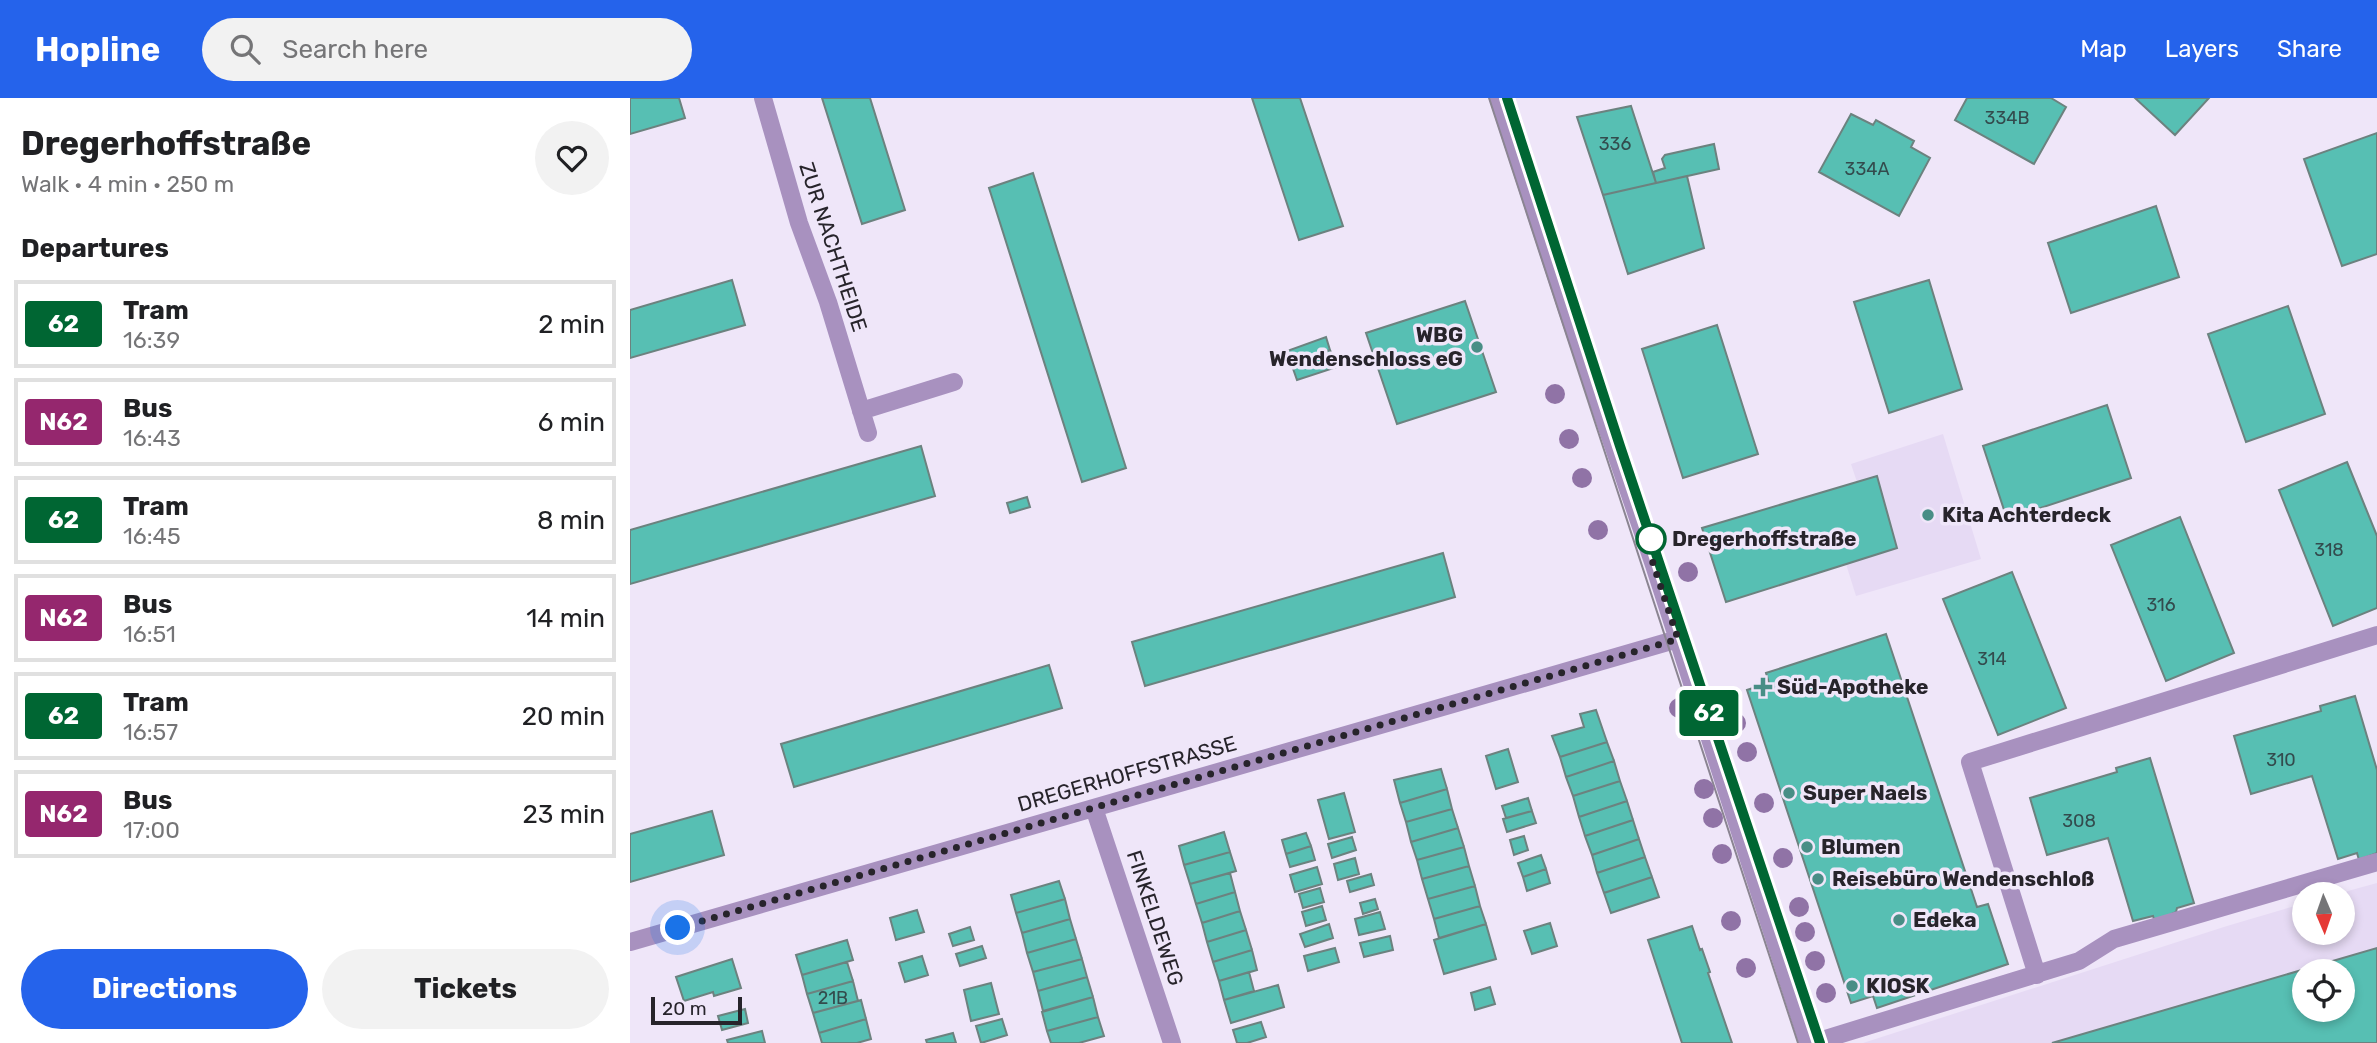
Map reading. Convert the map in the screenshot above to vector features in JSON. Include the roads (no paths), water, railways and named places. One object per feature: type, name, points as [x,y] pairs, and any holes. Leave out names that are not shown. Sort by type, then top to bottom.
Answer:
[{"type":"street","name":"ZUR NACHTHEIDE","points":[[763,98],[799,223],[828,302],[868,433]]},
{"type":"street","points":[[1498,98],[1810,1043],[2079,961],[2114,939],[2377,862]]},
{"type":"street","points":[[861,411],[954,382]]},
{"type":"street","points":[[2037,975],[1970,762],[2377,635]]},
{"type":"street","name":"DREGERHOFFSTRASSE","points":[[630,942],[1678,639]]},
{"type":"street","name":"FINKELDEWEG","points":[[1094,808],[1172,1043]]},
{"type":"tram line","points":[[1489,98],[1798,1043]]},
{"type":"tram line","points":[[1507,98],[1620,446],[1820,1043]]},
{"type":"tram line","name":"62","points":[[1507,98],[1620,446],[1820,1043]]},
{"type":"place","name":"WBG Wendenschloss eG","points":[[1477,347]]},
{"type":"place","name":"Kita Achterdeck","points":[[1928,515]]},
{"type":"place","name":"Dregerhoffstraße","points":[[1651,539]]},
{"type":"place","name":"Süd-Apotheke","points":[[1763,687]]},
{"type":"place","name":"Super Naels","points":[[1789,793]]},
{"type":"place","name":"Blumen","points":[[1807,847]]},
{"type":"place","name":"Reisebüro Wendenschloß","points":[[1818,879]]},
{"type":"place","name":"Edeka","points":[[1899,920]]},
{"type":"place","name":"KIOSK","points":[[1852,986]]}]
